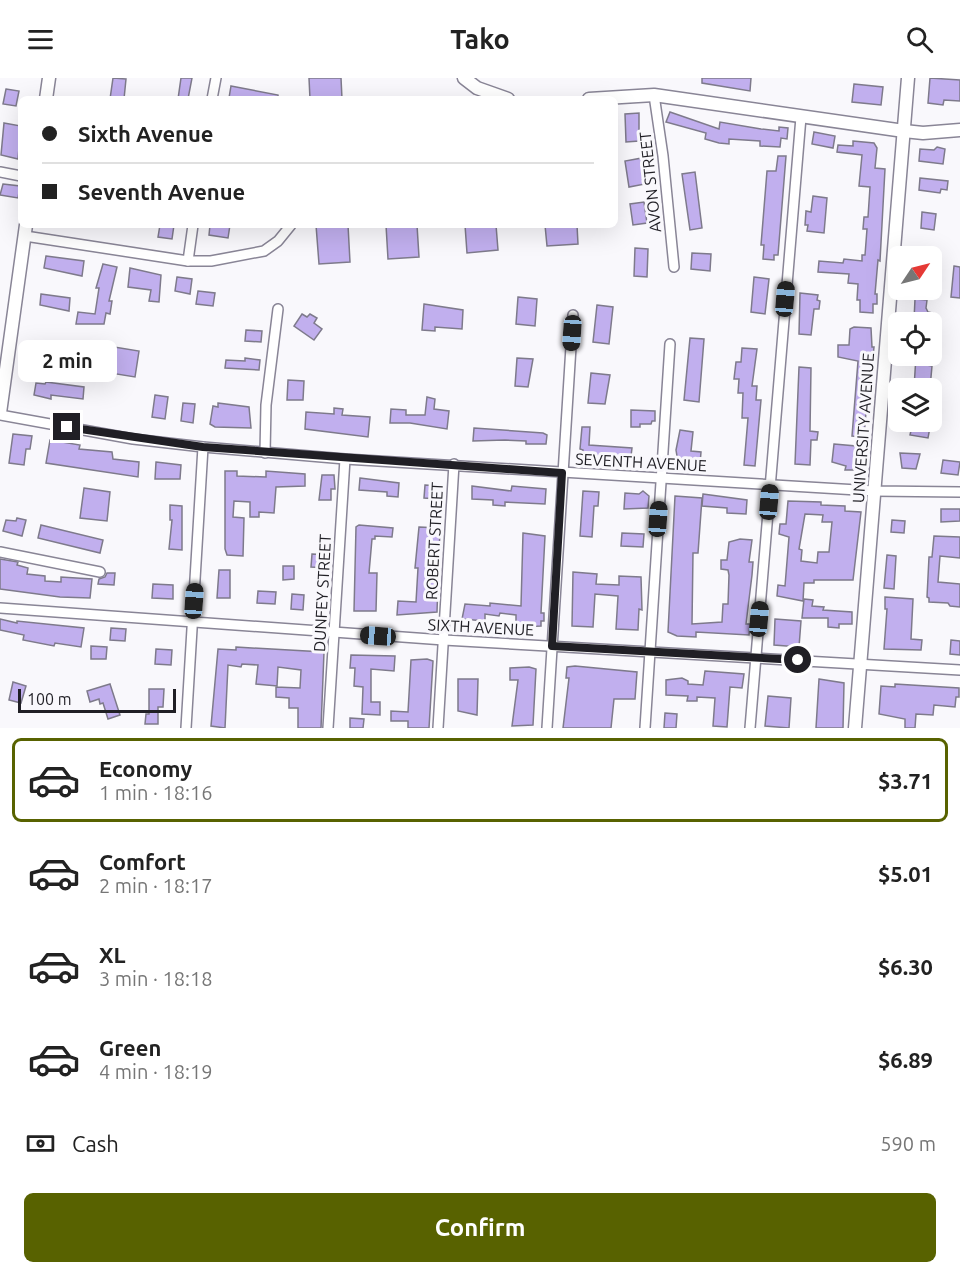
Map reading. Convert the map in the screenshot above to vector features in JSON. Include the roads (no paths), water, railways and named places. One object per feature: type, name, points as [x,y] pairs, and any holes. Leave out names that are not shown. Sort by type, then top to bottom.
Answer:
[{"type":"main road","points":[[46,96],[49,78]]},
{"type":"main road","points":[[464,78],[477,88],[500,96]]},
{"type":"main road","name":"UNIVERSITY AVENUE","points":[[855,728],[908,78]]},
{"type":"main road","points":[[618,97],[654,95],[923,133],[960,130]]},
{"type":"main road","points":[[0,414],[25,231]]},
{"type":"street","points":[[213,96],[216,78]]},
{"type":"street","name":"AVON STREET","points":[[654,95],[663,156],[674,267]]},
{"type":"street","points":[[750,728],[801,117]]},
{"type":"street","points":[[0,172],[18,175]]},
{"type":"street","points":[[188,261],[193,228]]},
{"type":"street","points":[[25,231],[188,261],[211,261],[264,251],[279,241],[289,228]]},
{"type":"street","points":[[265,453],[266,405],[278,309]]},
{"type":"street","points":[[547,728],[573,315]]},
{"type":"street","points":[[645,728],[670,344]]},
{"type":"street","name":"SEVENTH AVENUE","points":[[0,414],[133,439],[265,453],[874,491],[960,492]]},
{"type":"street","points":[[186,728],[203,447]]},
{"type":"street","name":"DUNFEY STREET","points":[[328,728],[345,459]]},
{"type":"street","name":"ROBERT STREET","points":[[438,728],[454,464]]},
{"type":"street","points":[[0,552],[100,572]]},
{"type":"street","name":"SIXTH AVENUE","points":[[0,608],[334,633],[960,670]]}]
